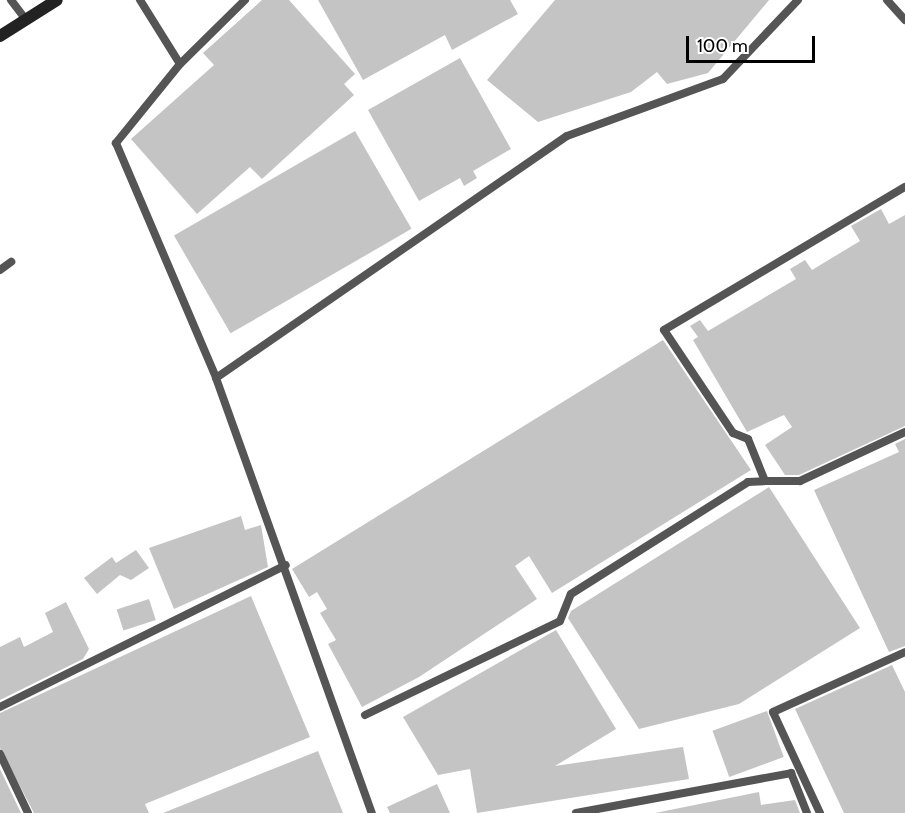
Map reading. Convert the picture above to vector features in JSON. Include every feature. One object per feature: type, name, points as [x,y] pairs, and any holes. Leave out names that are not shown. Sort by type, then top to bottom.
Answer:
[{"type":"street","points":[[11,0],[26,20]]},
{"type":"street","points":[[0,36],[57,0]]},
{"type":"street","points":[[140,0],[180,64]]},
{"type":"street","points":[[245,0],[180,64],[116,143],[216,378],[286,565],[372,813]]},
{"type":"street","points":[[216,378],[567,136],[723,79],[798,0]]},
{"type":"street","points":[[887,0],[905,20]]},
{"type":"street","points":[[765,481],[748,439],[733,433],[664,330],[905,186]]},
{"type":"street","points":[[0,270],[11,262]]},
{"type":"street","points":[[365,715],[560,621],[571,594],[748,482],[800,481],[905,432]]},
{"type":"street","points":[[0,707],[286,565]]},
{"type":"street","points":[[820,813],[773,712],[905,651]]},
{"type":"street","points":[[0,754],[28,813]]},
{"type":"street","points":[[576,813],[791,773],[807,813]]},
{"type":"building","points":[[262,0],[289,0],[355,74],[344,84],[354,95],[262,179],[250,167],[197,214],[131,139],[214,65],[203,53]]},
{"type":"building","points":[[318,0],[510,0],[518,14],[452,50],[445,35],[363,80]]},
{"type":"building","points":[[555,0],[769,0],[708,73],[667,84],[657,72],[631,92],[538,122],[487,80]]},
{"type":"building","points":[[460,58],[511,149],[473,171],[477,178],[464,186],[460,178],[419,201],[368,110]]},
{"type":"building","points":[[355,131],[412,229],[231,333],[174,236]]},
{"type":"building","points":[[881,209],[889,224],[905,215],[905,426],[799,475],[785,475],[765,445],[792,427],[784,415],[747,432],[693,340],[698,337],[690,326],[700,320],[708,331],[796,279],[790,269],[805,260],[812,270],[860,241],[851,226]]},
{"type":"building","points":[[663,340],[751,470],[552,593],[529,556],[515,566],[537,599],[419,677],[362,707],[328,644],[336,640],[320,613],[327,609],[317,592],[309,597],[292,569]]},
{"type":"building","points":[[905,439],[905,646],[889,652],[814,490],[899,452],[895,444]]},
{"type":"building","points":[[769,487],[860,628],[739,704],[639,729],[568,618],[571,611]]},
{"type":"building","points":[[241,516],[245,530],[261,525],[268,567],[174,609],[149,548]]},
{"type":"building","points":[[136,550],[149,568],[131,580],[120,575],[97,594],[84,578],[112,557],[116,563]]},
{"type":"building","points":[[251,596],[310,737],[145,804],[149,813],[34,813],[0,748],[0,713]]},
{"type":"building","points":[[149,599],[156,620],[123,630],[117,610]]},
{"type":"building","points":[[66,602],[89,649],[83,659],[0,700],[0,647],[20,637],[24,647],[53,632],[45,613]]},
{"type":"building","points":[[556,630],[616,729],[555,766],[683,747],[689,779],[477,813],[470,769],[438,775],[403,717]]},
{"type":"building","points":[[892,665],[905,692],[905,813],[844,813],[795,709]]},
{"type":"building","points":[[767,711],[784,757],[729,777],[712,731]]},
{"type":"building","points":[[318,751],[343,813],[163,813]]},
{"type":"building","points":[[0,769],[21,813],[0,813]]},
{"type":"building","points":[[437,784],[450,813],[390,813],[387,807]]},
{"type":"building","points":[[759,792],[761,805],[795,800],[800,813],[655,813]]}]
